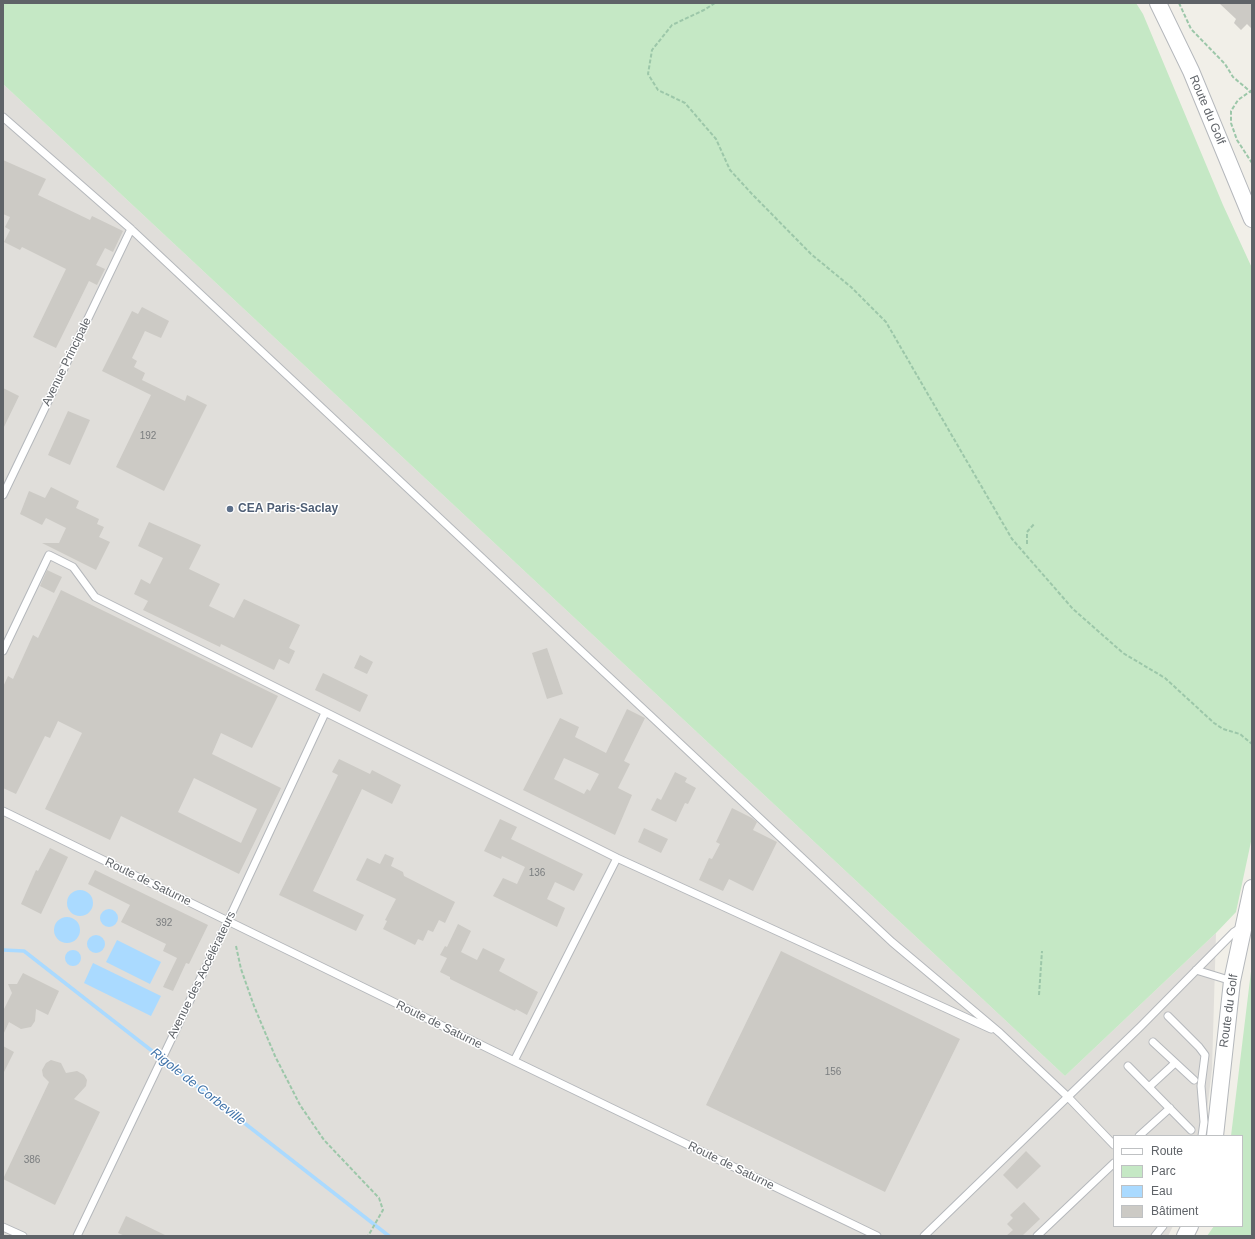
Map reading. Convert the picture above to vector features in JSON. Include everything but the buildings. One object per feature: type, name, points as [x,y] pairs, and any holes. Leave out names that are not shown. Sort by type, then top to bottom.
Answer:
[{"type":"street","name":"Route du Golf","points":[[1158,3],[1190,71],[1252,219]]},
{"type":"street","name":"Route du Golf","points":[[1215,1135],[1232,981],[1252,888]]},
{"type":"street","points":[[1185,1236],[1190,1227]]},
{"type":"lane","points":[[3,117],[131,229],[892,942],[1000,1033],[1067,1096],[1113,1144]]},
{"type":"lane","name":"Avenue Principale","points":[[3,495],[131,229]]},
{"type":"lane","points":[[3,651],[49,555],[73,567],[95,597],[617,858],[1000,1033]]},
{"type":"lane","name":"Avenue des Accélérateurs","points":[[77,1236],[228,921],[325,712]]},
{"type":"lane","name":"Route de Saturne","points":[[3,811],[514,1061],[877,1236]]},
{"type":"lane","points":[[514,1061],[617,858]]},
{"type":"lane","points":[[924,1236],[1234,932],[1244,926]]},
{"type":"lane","points":[[1196,970],[1232,981]]},
{"type":"lane","points":[[1168,1016],[1184,1031],[1205,1055],[1201,1086],[1204,1122],[1202,1135]]},
{"type":"lane","points":[[1153,1042],[1194,1080]]},
{"type":"lane","points":[[1149,1087],[1175,1063]]},
{"type":"lane","points":[[1128,1066],[1191,1130]]},
{"type":"lane","points":[[1140,1135],[1170,1108]]},
{"type":"lane","points":[[1037,1236],[1113,1164]]},
{"type":"lane","points":[[3,1227],[23,1236]]},
{"type":"lane","points":[[1155,1236],[1162,1227]]},
{"type":"path","points":[[715,3],[704,10],[672,25],[652,50],[648,74],[658,90],[685,103],[716,139],[730,170],[752,194],[811,254],[851,287],[886,322],[1012,539],[1073,609],[1123,653],[1165,678],[1214,724],[1223,729],[1240,734],[1252,744]]},
{"type":"path","points":[[1179,3],[1191,29],[1225,64],[1233,77],[1251,92],[1238,100],[1231,112],[1231,123],[1237,140],[1252,162]]},
{"type":"path","points":[[1027,544],[1027,532],[1035,523]]},
{"type":"path","points":[[236,946],[241,969],[254,1006],[275,1056],[300,1105],[324,1140],[379,1198],[383,1210],[368,1236]]},
{"type":"path","points":[[1039,995],[1042,951]]},
{"type":"shaded area","name":"CEA Paris-Saclay","points":[[3,84],[1065,1076],[1216,933],[1212,1069],[1204,1135],[1113,1135],[1113,1227],[1172,1227],[1168,1236],[3,1236]]},
{"type":"green space","points":[[3,3],[1136,3],[1143,14],[1223,205],[1252,268],[1252,837],[1236,912],[1216,933],[1065,1076],[3,84]]},
{"type":"green space","points":[[1252,963],[1252,1236],[1207,1236],[1213,1227],[1243,1227],[1243,1135],[1231,1135]]},
{"type":"water","points":[[80,890],[89,894],[93,903],[89,912],[80,916],[71,912],[67,903],[71,894]]},
{"type":"water","points":[[109,909],[115,912],[118,918],[115,924],[109,927],[103,924],[100,918],[103,912]]},
{"type":"water","points":[[67,917],[76,921],[80,930],[76,939],[67,943],[58,939],[54,930],[58,921]]},
{"type":"water","points":[[96,935],[102,938],[105,944],[102,950],[96,953],[90,950],[87,944],[90,938]]},
{"type":"water","points":[[117,940],[161,962],[150,984],[106,962]]},
{"type":"water","points":[[73,950],[80,955],[81,958],[76,965],[73,966],[66,961],[65,958],[70,951]]},
{"type":"water","points":[[93,963],[161,996],[151,1016],[84,983]]},
{"type":"waterway","name":"Rigole de Corbeville","points":[[3,950],[24,951],[389,1236]]},
{"type":"place","name":"CEA Paris-Saclay","points":[[230,509]]}]
